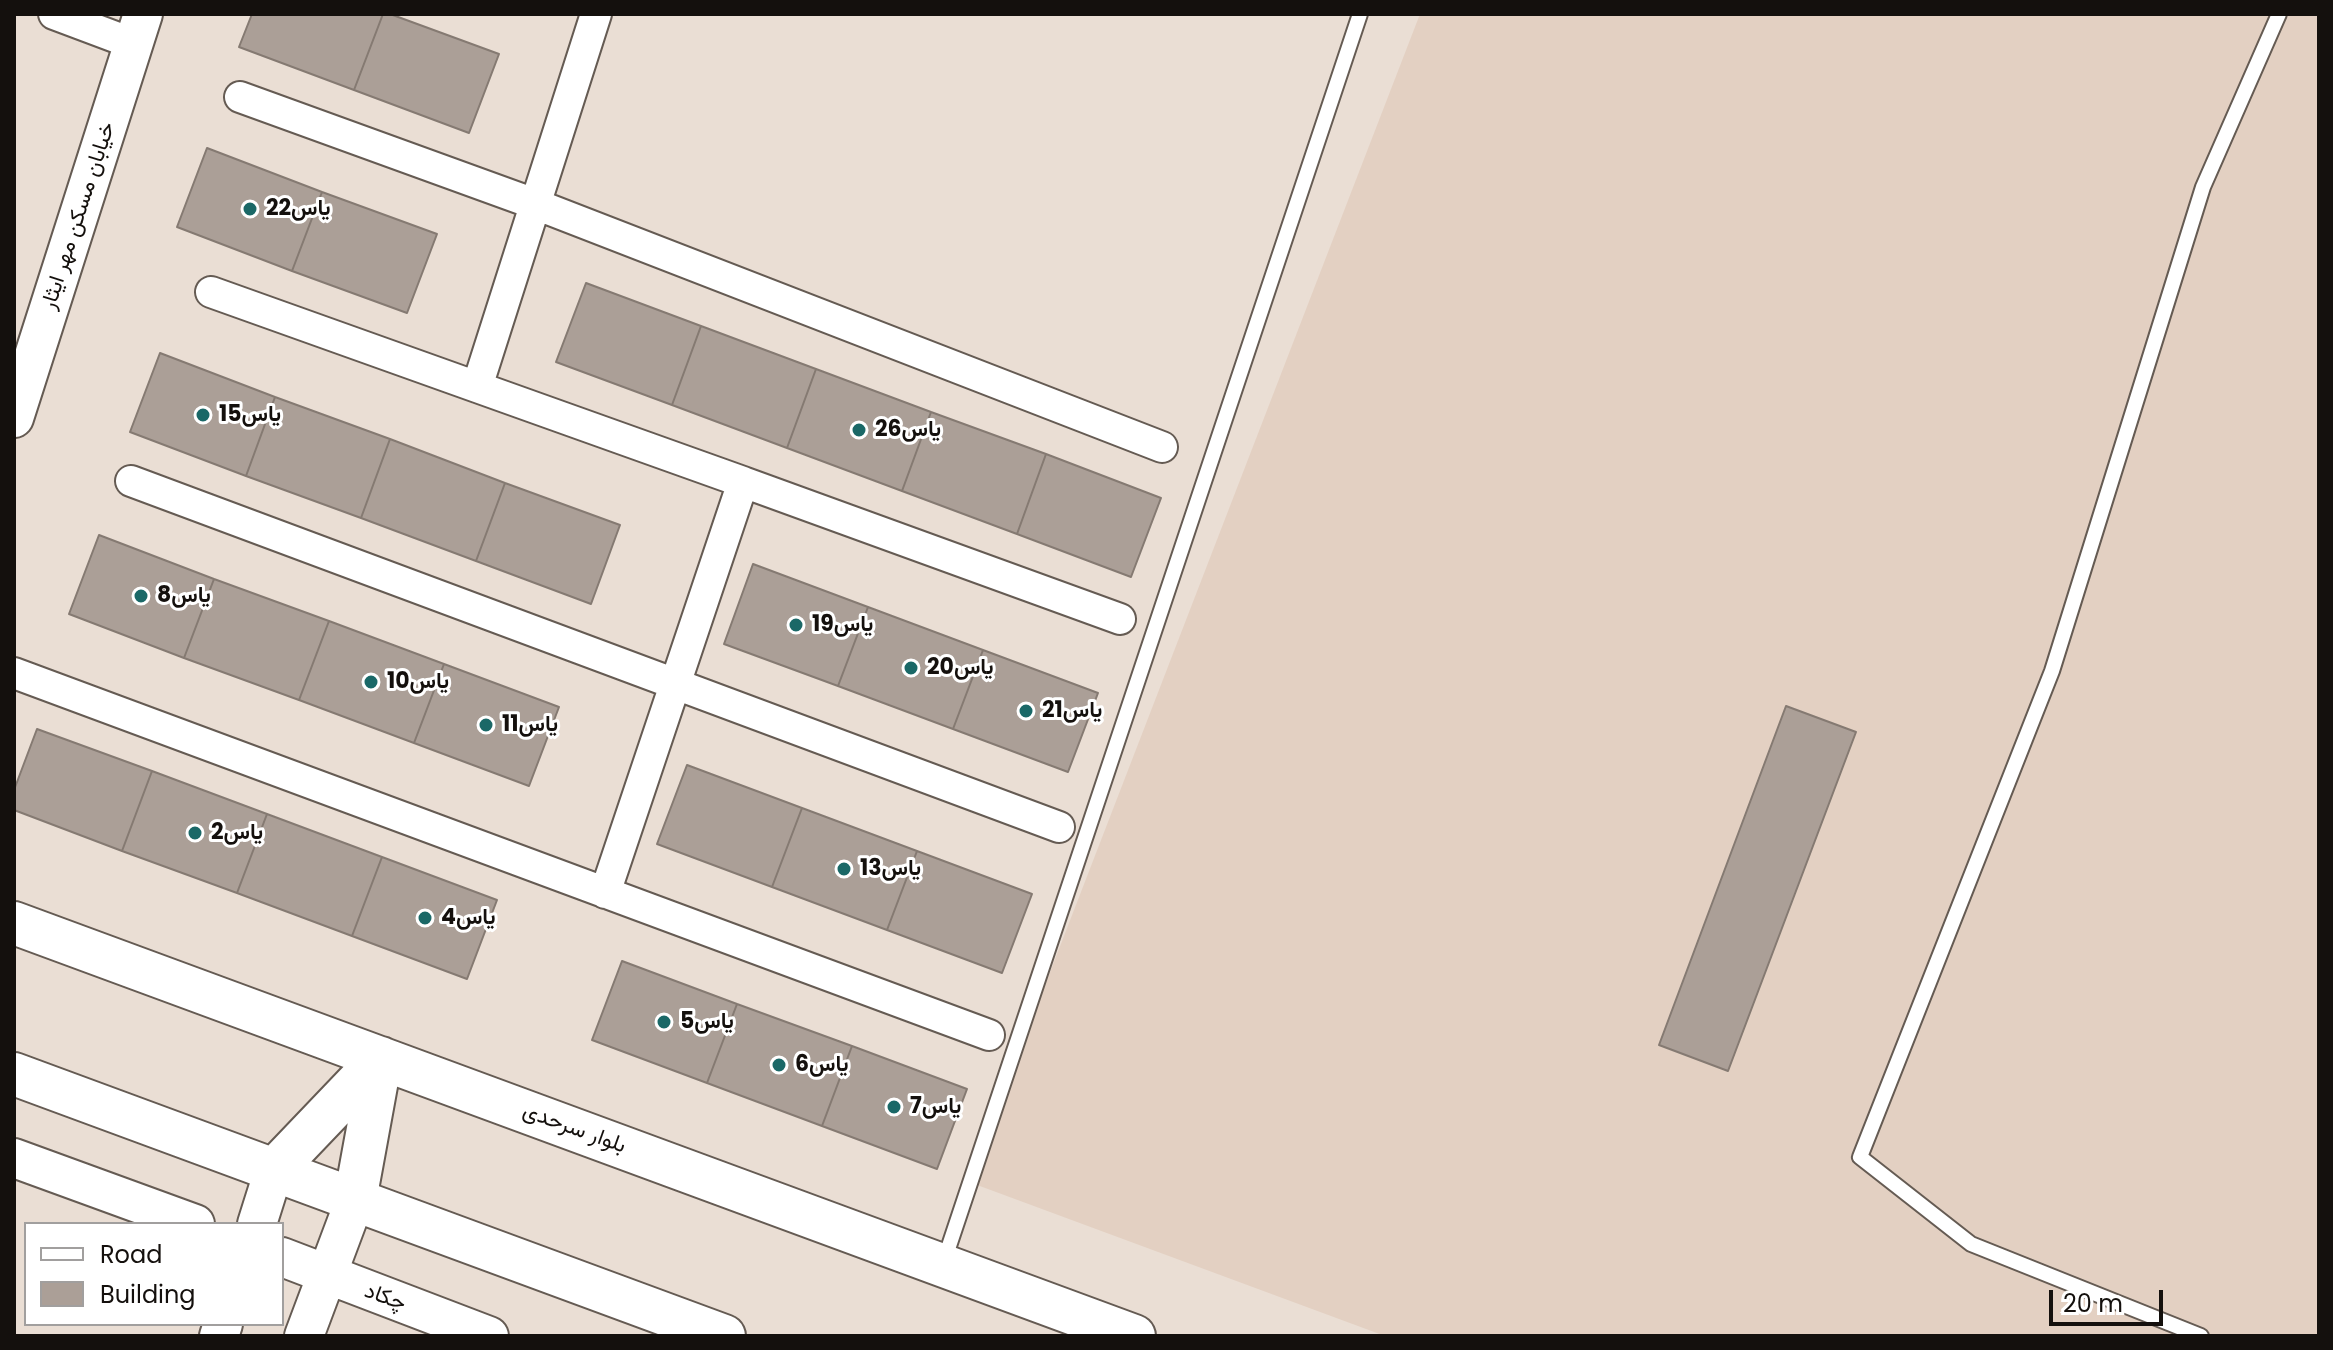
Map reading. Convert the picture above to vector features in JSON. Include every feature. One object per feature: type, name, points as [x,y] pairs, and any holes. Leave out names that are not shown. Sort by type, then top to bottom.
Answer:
[{"type":"main road","name":"بلوار سرحدی","points":[[14,923],[1134,1336]]},
{"type":"main road","points":[[274,1170],[381,1058]]},
{"type":"main road","points":[[355,1200],[381,1058]]},
{"type":"main road","points":[[14,1074],[724,1336]]},
{"type":"street","points":[[54,14],[139,29]]},
{"type":"street","points":[[477,387],[596,14]]},
{"type":"street","name":"خیابان مسکن مهر ایثار","points":[[14,418],[24,350],[139,29]]},
{"type":"street","points":[[240,97],[535,204],[1162,447]]},
{"type":"street","points":[[211,292],[1120,619]]},
{"type":"street","points":[[131,481],[1059,827]]},
{"type":"street","points":[[605,893],[743,482]]},
{"type":"street","points":[[14,673],[989,1035]]},
{"type":"street","points":[[14,1158],[190,1222]]},
{"type":"street","points":[[258,1222],[274,1170]]},
{"type":"street","points":[[304,1336],[355,1200]]},
{"type":"street","name":"چکاد","points":[[284,1258],[489,1336]]},
{"type":"lane","points":[[943,1265],[1360,14]]},
{"type":"lane","points":[[2201,1336],[1971,1244],[1860,1157],[2052,671],[2203,187],[2279,14]]},
{"type":"shaded area","points":[[1420,14],[2319,14],[2319,1336],[1385,1336],[969,1182]]},
{"type":"building","points":[[252,14],[383,14],[354,90],[239,47]]},
{"type":"building","points":[[383,14],[499,54],[469,133],[354,90]]},
{"type":"building","name":"یاس22","points":[[207,148],[322,192],[292,271],[177,227]]},
{"type":"building","points":[[322,192],[437,234],[407,313],[292,271]]},
{"type":"building","points":[[586,283],[701,326],[672,405],[556,362]]},
{"type":"building","points":[[701,326],[816,369],[787,448],[672,405]]},
{"type":"building","name":"یاس15","points":[[160,353],[275,397],[246,476],[130,432]]},
{"type":"building","name":"یاس26","points":[[816,369],[931,412],[902,491],[787,448]]},
{"type":"building","points":[[275,397],[390,439],[361,518],[246,476]]},
{"type":"building","points":[[931,412],[1046,454],[1017,534],[902,491]]},
{"type":"building","points":[[390,439],[505,483],[476,561],[361,518]]},
{"type":"building","points":[[1046,454],[1161,498],[1131,577],[1017,534]]},
{"type":"building","points":[[505,483],[620,525],[591,604],[476,561]]},
{"type":"building","name":"یاس8","points":[[99,535],[214,579],[184,658],[69,614]]},
{"type":"building","name":"یاس19","points":[[753,564],[868,607],[838,686],[724,644]]},
{"type":"building","points":[[214,579],[329,621],[299,700],[184,658]]},
{"type":"building","name":"یاس20","points":[[868,607],[983,650],[953,729],[838,686]]},
{"type":"building","name":"یاس10","points":[[329,621],[444,664],[414,743],[299,700]]},
{"type":"building","name":"یاس21","points":[[983,650],[1098,693],[1068,772],[953,729]]},
{"type":"building","name":"یاس11","points":[[444,664],[559,707],[529,786],[414,743]]},
{"type":"building","points":[[1786,706],[1856,732],[1728,1071],[1659,1045]]},
{"type":"building","points":[[37,729],[152,771],[122,851],[14,810],[14,790]]},
{"type":"building","points":[[687,765],[802,808],[772,887],[657,844]]},
{"type":"building","name":"یاس2","points":[[152,771],[267,814],[237,893],[122,851]]},
{"type":"building","name":"یاس13","points":[[802,808],[917,851],[887,930],[772,887]]},
{"type":"building","points":[[267,814],[382,857],[352,936],[237,893]]},
{"type":"building","points":[[917,851],[1032,894],[1002,973],[887,930]]},
{"type":"building","name":"یاس4","points":[[382,857],[497,900],[467,979],[352,936]]},
{"type":"building","name":"یاس5","points":[[622,961],[737,1004],[707,1083],[592,1040]]},
{"type":"building","name":"یاس6","points":[[737,1004],[852,1046],[822,1126],[707,1083]]},
{"type":"building","name":"یاس7","points":[[852,1046],[967,1089],[937,1169],[822,1126]]},
{"type":"place","name":"یاس22","points":[[250,209]]},
{"type":"place","name":"یاس15","points":[[203,415]]},
{"type":"place","name":"یاس26","points":[[859,430]]},
{"type":"place","name":"یاس8","points":[[141,596]]},
{"type":"place","name":"یاس19","points":[[796,625]]},
{"type":"place","name":"یاس20","points":[[911,668]]},
{"type":"place","name":"یاس10","points":[[371,682]]},
{"type":"place","name":"یاس21","points":[[1026,711]]},
{"type":"place","name":"یاس11","points":[[486,725]]},
{"type":"place","name":"یاس2","points":[[195,833]]},
{"type":"place","name":"یاس13","points":[[844,869]]},
{"type":"place","name":"یاس4","points":[[425,918]]},
{"type":"place","name":"یاس5","points":[[664,1022]]},
{"type":"place","name":"یاس6","points":[[779,1065]]},
{"type":"place","name":"یاس7","points":[[894,1107]]}]
